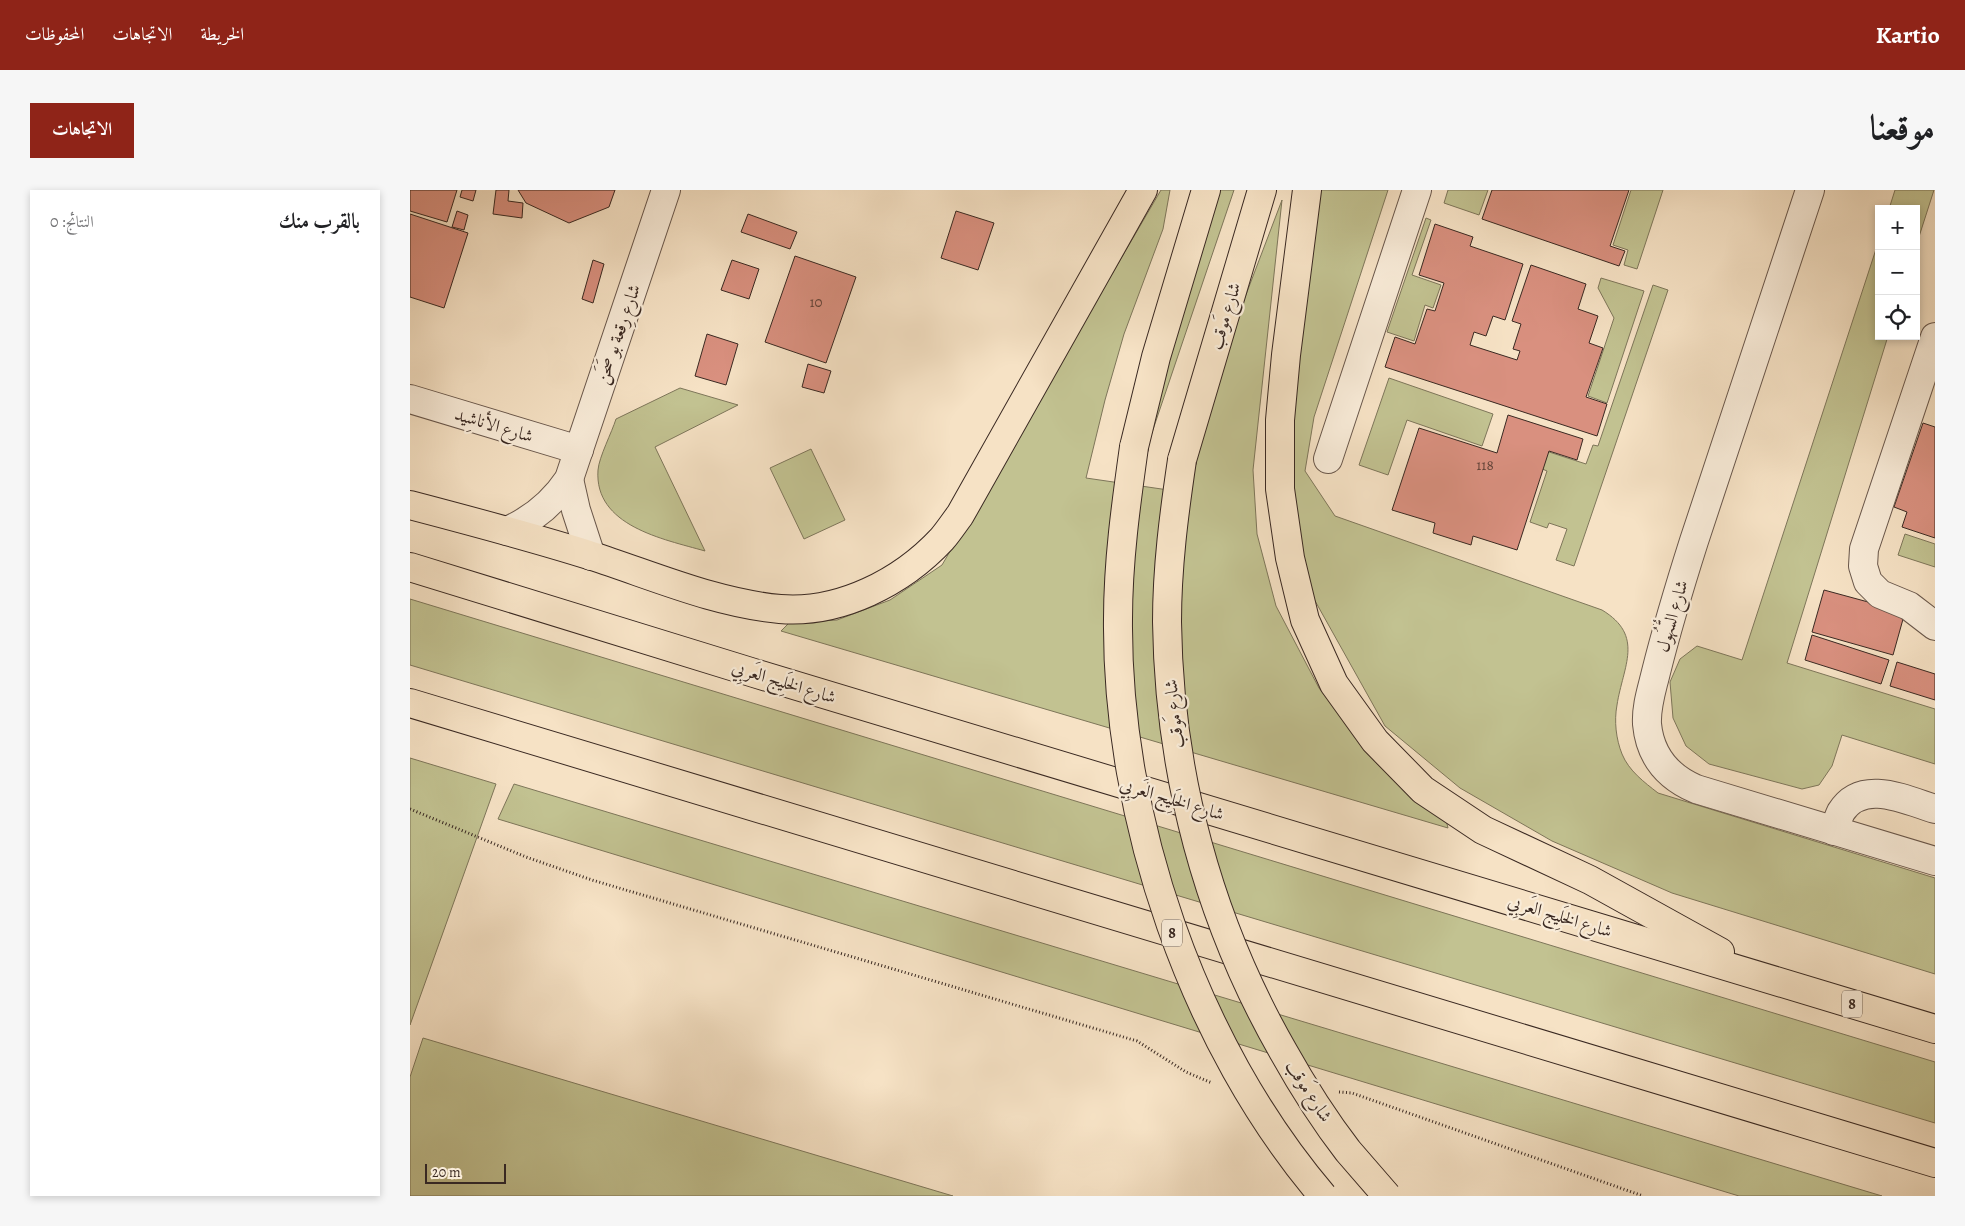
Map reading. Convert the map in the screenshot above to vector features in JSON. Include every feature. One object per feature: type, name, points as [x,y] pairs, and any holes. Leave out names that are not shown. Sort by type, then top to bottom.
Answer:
[{"type":"main road","points":[[410,506],[507,531],[735,602],[782,609],[819,607],[850,599],[884,585],[912,567],[942,539],[960,515],[1143,190]]},
{"type":"main road","points":[[1206,190],[1156,357],[1134,447],[1122,533],[1118,620],[1122,706],[1134,792],[1154,876],[1182,957],[1218,1036],[1261,1111],[1322,1196]]},
{"type":"main road","name":"شارع مَوقب","points":[[1262,190],[1182,460],[1170,540],[1167,621],[1171,702],[1182,782],[1202,862],[1228,938],[1261,1012],[1301,1083],[1347,1150],[1387,1196]]},
{"type":"main road","points":[[1307,190],[1280,420],[1280,489],[1290,558],[1305,620],[1334,684],[1375,741],[1423,790],[1483,830],[1590,880],[1770,979]]},
{"type":"main road","name":"شارع الخَلِيج العَربِي","points":[[410,567],[754,673],[1935,1029]]},
{"type":"main road","name":"8","points":[[410,703],[1935,1163]]},
{"type":"street","name":"شارع رِقعة بو صَحَن","points":[[507,531],[537,515],[550,503],[569,479],[666,190]]},
{"type":"street","points":[[1328,459],[1417,190]]},
{"type":"street","name":"شارع السُّهُول","points":[[1810,190],[1670,614],[1648,708],[1647,723],[1654,750],[1670,773],[1680,782],[1696,789],[1935,861]]},
{"type":"street","points":[[1935,337],[1864,550],[1862,566],[1868,582],[1880,594],[1909,606],[1935,626]]},
{"type":"street","name":"شارع الأناشِيد","points":[[410,399],[579,450]]},
{"type":"street","points":[[569,479],[576,510],[591,556]]},
{"type":"street","points":[[1834,831],[1840,813],[1847,804],[1868,794],[1890,795],[1935,808]]},
{"type":"path","points":[[410,809],[526,857],[592,880],[1136,1041],[1186,1072],[1216,1084]]},
{"type":"path","points":[[1332,1092],[1352,1093],[1643,1196]]},
{"type":"green space","points":[[1161,190],[1170,190],[1163,229],[1124,334],[1105,400],[1086,478],[1189,493],[1212,384],[1282,200],[1253,470],[1257,534],[1276,606],[1319,688],[1377,764],[1445,816],[1448,828],[781,631],[789,623],[837,620],[890,600],[942,565]]},
{"type":"green space","points":[[1216,190],[1234,190],[1139,471],[1171,330]]},
{"type":"green space","points":[[1318,190],[1388,190],[1314,417],[1305,471],[1335,516],[1602,610],[1615,620],[1623,630],[1627,641],[1628,653],[1617,705],[1616,730],[1622,754],[1633,771],[1658,793],[1935,878],[1935,974],[1672,893],[1552,841],[1460,788],[1385,726],[1314,599],[1284,486]]},
{"type":"green space","points":[[1448,190],[1488,190],[1479,215],[1444,203]]},
{"type":"green space","points":[[1631,190],[1663,190],[1637,269],[1624,265],[1628,250],[1613,245]]},
{"type":"green space","points":[[1895,190],[1934,190],[1920,234],[1920,205],[1890,205]]},
{"type":"green space","points":[[1426,218],[1431,220],[1412,275],[1441,285],[1433,308],[1425,305],[1414,341],[1387,332]]},
{"type":"green space","points":[[1875,252],[1875,340],[1887,340],[1787,663],[1935,709],[1935,764],[1842,735],[1832,766],[1819,785],[1802,789],[1709,764],[1686,746],[1673,718],[1670,682],[1680,659],[1697,646],[1742,660]]},
{"type":"green space","points":[[1601,278],[1644,291],[1607,403],[1588,396],[1614,318],[1598,288]]},
{"type":"green space","points":[[1653,285],[1668,290],[1574,566],[1556,560],[1567,529],[1549,523],[1547,528],[1530,522],[1547,471],[1540,468],[1546,451],[1586,464],[1593,445],[1598,446]]},
{"type":"green space","points":[[1389,378],[1493,414],[1482,446],[1407,420],[1388,475],[1359,465]]},
{"type":"green space","points":[[680,388],[738,405],[655,447],[705,551],[652,535],[634,527],[619,517],[607,505],[600,489],[599,465],[616,419]]},
{"type":"green space","points":[[811,449],[845,520],[804,539],[770,468]]},
{"type":"green space","points":[[1905,534],[1935,544],[1935,567],[1898,555]]},
{"type":"green space","points":[[410,599],[1935,1062],[1935,1123],[410,665]]},
{"type":"green space","points":[[410,758],[496,784],[410,1025]]},
{"type":"green space","points":[[514,784],[1882,1196],[1739,1196],[498,819]]},
{"type":"green space","points":[[423,1038],[953,1196],[410,1196],[410,1077]]},
{"type":"building","points":[[410,190],[457,190],[447,222],[410,211]]},
{"type":"building","points":[[462,190],[476,190],[473,201],[460,197]]},
{"type":"building","points":[[496,190],[509,190],[508,201],[523,203],[522,218],[493,214]]},
{"type":"building","points":[[518,190],[615,190],[609,207],[569,223],[526,203]]},
{"type":"building","points":[[1492,190],[1629,190],[1610,246],[1625,251],[1619,266],[1482,219]]},
{"type":"building","points":[[457,211],[468,215],[464,230],[452,227]]},
{"type":"building","points":[[956,211],[994,223],[978,270],[941,258]]},
{"type":"building","points":[[410,214],[468,233],[444,308],[410,297]]},
{"type":"building","points":[[748,214],[797,232],[790,249],[741,232]]},
{"type":"building","points":[[1435,224],[1473,237],[1470,246],[1523,264],[1505,320],[1493,316],[1486,336],[1474,332],[1470,345],[1517,360],[1520,351],[1513,349],[1521,324],[1512,321],[1531,265],[1586,284],[1578,309],[1598,316],[1589,343],[1603,348],[1586,397],[1607,404],[1597,436],[1385,367],[1395,337],[1415,344],[1427,309],[1435,311],[1444,283],[1419,275]]},
{"type":"building","points":[[795,256],[856,277],[826,363],[765,342]]},
{"type":"building","points":[[593,260],[604,264],[593,303],[582,299]]},
{"type":"building","points":[[732,260],[759,269],[749,299],[721,290]]},
{"type":"building","points":[[707,334],[738,344],[726,385],[695,376]]},
{"type":"building","points":[[808,364],[831,371],[824,393],[802,387]]},
{"type":"building","points":[[1508,415],[1583,439],[1577,460],[1549,451],[1517,550],[1473,536],[1471,545],[1433,533],[1435,523],[1392,510],[1419,428],[1497,453]]},
{"type":"building","points":[[1923,423],[1935,427],[1935,538],[1902,527],[1907,512],[1894,507]]},
{"type":"building","points":[[1824,590],[1905,612],[1893,655],[1812,632]]},
{"type":"building","points":[[1812,635],[1889,660],[1881,684],[1805,660]]},
{"type":"building","points":[[1897,662],[1935,674],[1935,700],[1890,686]]}]
